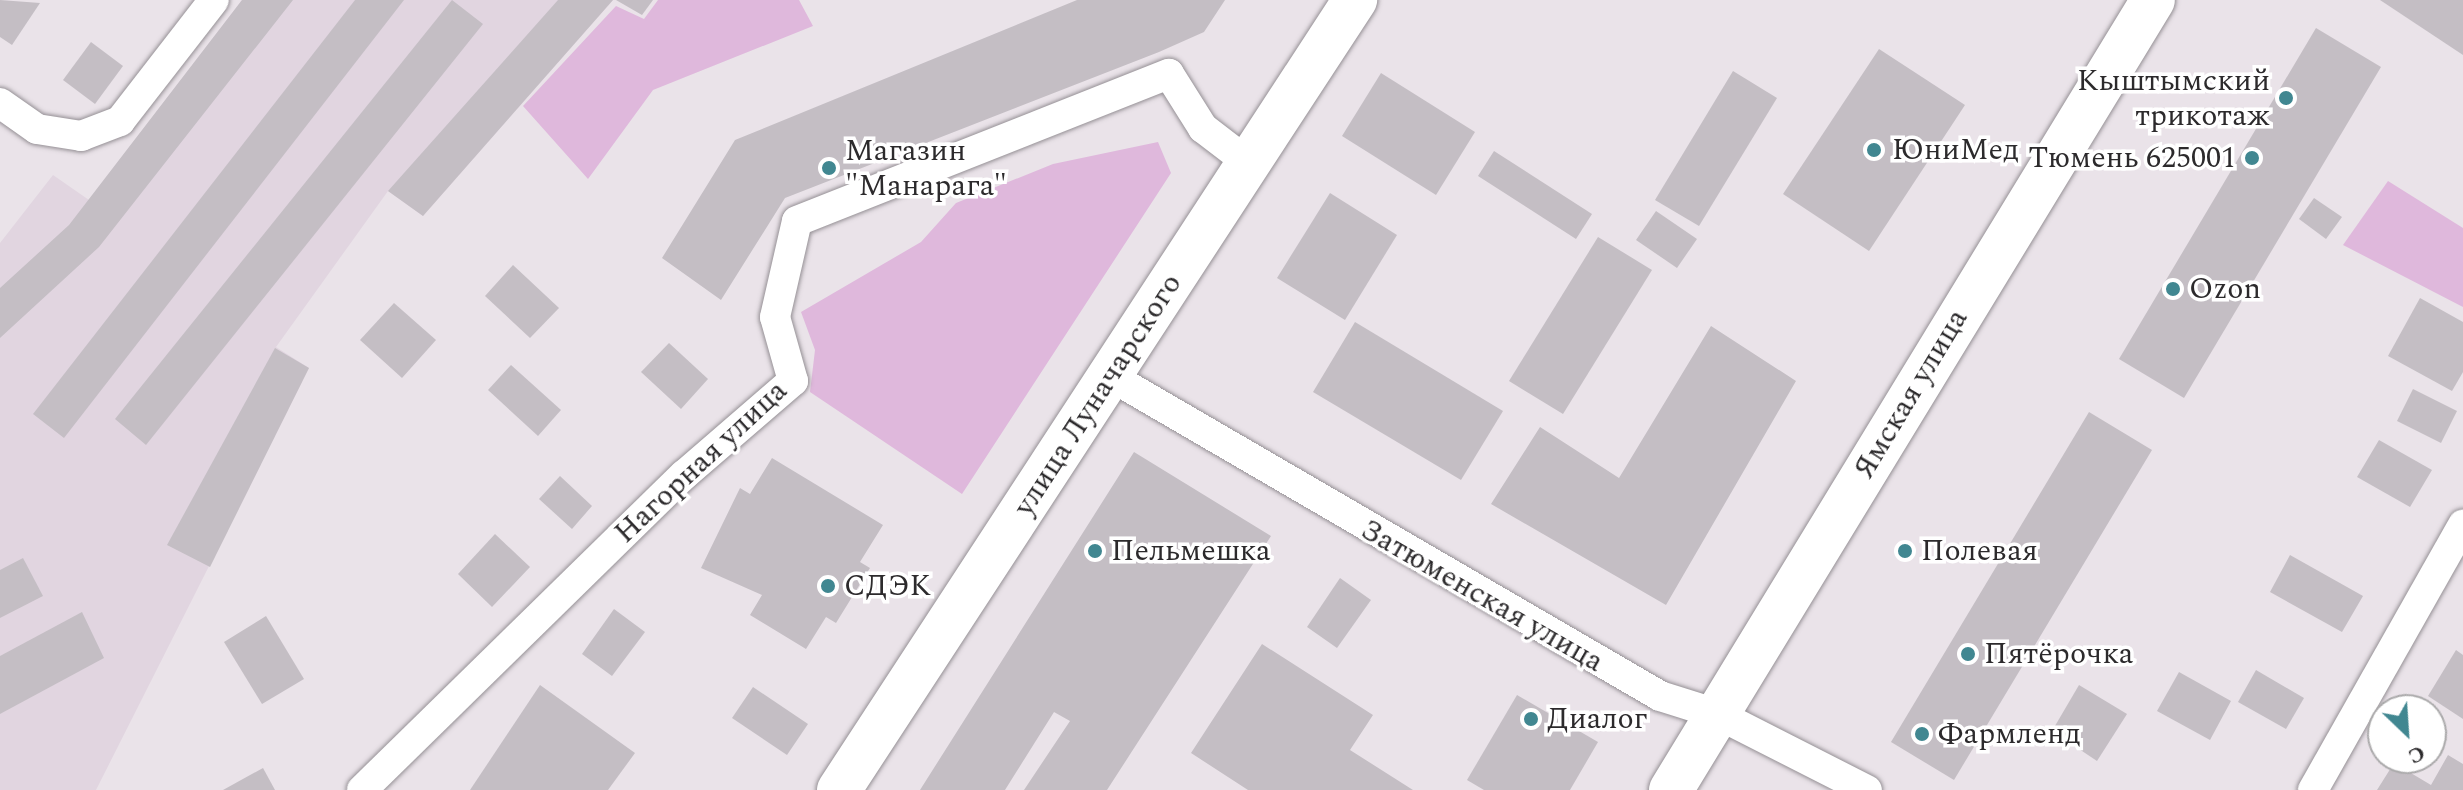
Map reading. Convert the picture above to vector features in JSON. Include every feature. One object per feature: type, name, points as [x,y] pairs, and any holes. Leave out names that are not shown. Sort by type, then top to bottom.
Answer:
[{"type":"main road","name":"улица Луначарского","points":[[839,790],[1355,0]]},
{"type":"main road","name":"Ямская улица","points":[[1671,790],[2153,0]]},
{"type":"street","points":[[0,103],[37,129],[81,136],[120,121],[214,0]]},
{"type":"street","name":"Нагорная улица","points":[[362,790],[684,475],[793,381],[775,317],[797,221],[1169,74],[1203,128],[1250,164]]},
{"type":"street","name":"Затюменская улица","points":[[1110,376],[1546,633],[1660,696],[1717,714],[1867,790]]},
{"type":"street","points":[[2313,790],[2463,525]]},
{"type":"shaded area","points":[[242,0],[613,0],[423,216],[388,191],[276,347],[309,368],[96,790],[0,790],[0,243],[53,175],[89,200]]},
{"type":"shaded area","points":[[658,0],[799,0],[813,26],[653,90],[588,179],[523,106],[616,6],[644,19]]},
{"type":"shaded area","points":[[1158,142],[1171,173],[962,494],[810,392],[815,350],[801,312],[921,242],[956,203],[1053,164]]},
{"type":"shaded area","points":[[2388,181],[2463,228],[2463,307],[2343,245]]},
{"type":"building","points":[[0,0],[40,3],[12,45],[0,37]]},
{"type":"building","points":[[242,0],[293,0],[99,247],[0,338],[0,288],[69,225]]},
{"type":"building","points":[[355,0],[404,0],[64,438],[33,414]]},
{"type":"building","points":[[452,0],[483,24],[146,445],[115,419]]},
{"type":"building","points":[[558,0],[613,0],[423,216],[388,191]]},
{"type":"building","points":[[616,0],[653,0],[642,15]]},
{"type":"building","points":[[1077,0],[1225,0],[1204,32],[785,198],[721,300],[662,258],[735,140]]},
{"type":"building","points":[[2380,0],[2463,0],[2463,55]]},
{"type":"building","points":[[2316,28],[2381,67],[2184,398],[2119,359]]},
{"type":"building","points":[[91,42],[123,66],[95,104],[63,80]]},
{"type":"building","name":"ЮниМед","points":[[1879,49],[1965,105],[1869,251],[1783,194]]},
{"type":"building","points":[[1733,71],[1777,98],[1699,226],[1655,200]]},
{"type":"building","points":[[1381,73],[1475,132],[1436,195],[1342,136]]},
{"type":"building","points":[[1494,151],[1592,214],[1576,239],[1478,176]]},
{"type":"building","points":[[1330,193],[1397,235],[1345,320],[1277,278]]},
{"type":"building","points":[[2314,198],[2342,217],[2326,239],[2299,219]]},
{"type":"building","points":[[1656,211],[1697,239],[1677,268],[1636,240]]},
{"type":"building","points":[[1598,237],[1652,270],[1563,414],[1509,381]]},
{"type":"building","points":[[513,265],[559,308],[530,338],[485,296]]},
{"type":"building","points":[[2420,298],[2463,322],[2463,372],[2452,391],[2388,356]]},
{"type":"building","points":[[394,303],[436,340],[402,378],[360,340]]},
{"type":"building","points":[[1355,322],[1503,411],[1461,480],[1313,392]]},
{"type":"building","points":[[1711,326],[1796,381],[1666,605],[1491,504],[1540,427],[1619,478]]},
{"type":"building","points":[[669,343],[708,379],[681,409],[641,372]]},
{"type":"building","points":[[275,348],[309,368],[210,567],[167,545]]},
{"type":"building","points":[[511,365],[561,410],[538,436],[488,390]]},
{"type":"building","points":[[2413,389],[2457,411],[2441,443],[2397,421]]},
{"type":"building","points":[[2089,412],[2152,450],[1954,780],[1891,742]]},
{"type":"building","points":[[2379,440],[2432,470],[2410,507],[2357,477]]},
{"type":"building","points":[[1134,452],[1271,536],[1107,790],[1024,790],[1070,721],[1054,712],[1005,790],[920,790]]},
{"type":"building","points":[[772,458],[883,525],[860,562],[870,568],[836,623],[826,617],[806,649],[750,615],[762,595],[701,568],[740,488],[750,494]]},
{"type":"building","points":[[560,476],[592,506],[572,529],[539,499]]},
{"type":"building","points":[[495,534],[530,567],[492,607],[458,574]]},
{"type":"building","points":[[2290,555],[2363,596],[2342,632],[2270,592]]},
{"type":"building","points":[[23,558],[43,596],[0,618],[0,570]]},
{"type":"building","points":[[1340,578],[1371,600],[1337,648],[1307,627]]},
{"type":"building","points":[[614,609],[645,632],[612,676],[582,654]]},
{"type":"building","points":[[82,612],[104,658],[0,714],[0,656]]},
{"type":"building","points":[[266,616],[304,679],[262,704],[224,642]]},
{"type":"building","points":[[1262,644],[1373,715],[1350,750],[1413,790],[1248,790],[1191,753]]},
{"type":"building","points":[[2456,650],[2463,655],[2463,719],[2447,708],[2447,694],[2429,694]]},
{"type":"building","points":[[2256,670],[2304,698],[2286,729],[2238,702]]},
{"type":"building","points":[[2179,672],[2231,701],[2210,740],[2157,711]]},
{"type":"building","points":[[540,685],[635,753],[608,790],[470,790]]},
{"type":"building","points":[[2079,685],[2127,714],[2097,761],[2052,731]]},
{"type":"building","points":[[753,687],[808,724],[787,755],[732,718]]},
{"type":"building","name":"Диалог","points":[[1517,695],[1598,742],[1570,790],[1484,790],[1467,780]]},
{"type":"building","points":[[2447,757],[2463,764],[2463,790],[2377,790],[2387,774],[2412,774],[2431,785],[2437,774],[2447,774]]},
{"type":"building","points":[[263,768],[275,790],[223,790]]},
{"type":"place","name":"Кыштымский трикотаж","points":[[2286,98]]},
{"type":"place","name":"ЮниМед","points":[[1874,150]]},
{"type":"place","name":"Тюмень 625001","points":[[2252,158]]},
{"type":"place","name":"Магазин \"Манарага\"","points":[[829,168]]},
{"type":"place","name":"Ozon","points":[[2173,289]]},
{"type":"place","name":"Пельмешка","points":[[1095,551]]},
{"type":"place","name":"Полевая","points":[[1905,551]]},
{"type":"place","name":"СДЭК","points":[[828,586]]},
{"type":"place","name":"Пятёрочка","points":[[1968,654]]},
{"type":"place","name":"Диалог","points":[[1531,719]]},
{"type":"place","name":"Фармленд","points":[[1922,734]]}]
